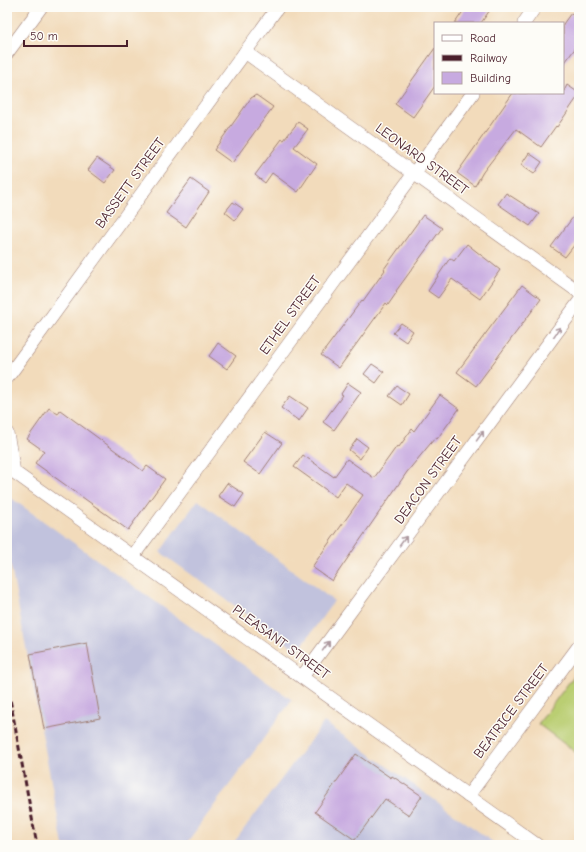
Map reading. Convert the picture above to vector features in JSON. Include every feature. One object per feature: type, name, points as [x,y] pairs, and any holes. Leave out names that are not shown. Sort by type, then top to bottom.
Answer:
[{"type":"street","points":[[7,54],[41,7]]},
{"type":"street","name":"BASSETT STREET","points":[[7,378],[278,7]]},
{"type":"street","points":[[525,22],[535,7]]},
{"type":"street","name":"LEONARD STREET","points":[[245,52],[579,292]]},
{"type":"street","name":"ETHEL STREET","points":[[133,556],[472,94]]},
{"type":"street","name":"DEACON STREET","points":[[302,677],[579,302]]},
{"type":"street","points":[[7,433],[10,470]]},
{"type":"street","name":"PLEASANT STREET","points":[[10,470],[133,556],[537,845]]},
{"type":"street","name":"BEATRICE STREET","points":[[468,796],[579,646]]},
{"type":"shaded area","points":[[7,495],[292,700],[185,845],[63,845],[7,546]]},
{"type":"shaded area","points":[[198,500],[334,601],[298,651],[160,552]]},
{"type":"shaded area","points":[[324,722],[425,793],[497,845],[232,845]]},
{"type":"green space","points":[[579,669],[579,755],[538,724]]},
{"type":"building","points":[[466,7],[492,7],[482,22],[456,22]]},
{"type":"building","points":[[571,13],[579,19],[579,43],[564,64],[564,23]]},
{"type":"building","points":[[434,49],[434,87],[413,117],[395,104]]},
{"type":"building","points":[[567,85],[579,93],[579,95],[541,147],[516,129],[483,172],[475,186],[457,173],[512,94],[564,94]]},
{"type":"building","points":[[256,95],[273,107],[232,163],[214,150],[251,98]]},
{"type":"building","points":[[298,122],[308,129],[294,147],[317,164],[298,192],[272,173],[265,183],[255,175],[282,139],[284,140]]},
{"type":"building","points":[[529,153],[542,162],[534,174],[521,165]]},
{"type":"building","points":[[97,158],[115,170],[105,183],[88,170]]},
{"type":"building","points":[[191,179],[209,192],[186,227],[166,213]]},
{"type":"building","points":[[506,193],[539,214],[530,226],[498,204]]},
{"type":"building","points":[[233,202],[243,209],[235,220],[225,212]]},
{"type":"building","points":[[579,209],[579,239],[565,257],[551,247]]},
{"type":"building","points":[[423,215],[442,228],[396,291],[397,292],[388,305],[386,303],[339,368],[321,355],[362,300],[363,301]]},
{"type":"building","points":[[467,244],[500,270],[480,299],[452,279],[438,298],[428,291],[450,258],[454,261]]},
{"type":"building","points":[[522,285],[541,299],[476,386],[457,372]]},
{"type":"building","points":[[401,323],[413,331],[406,342],[393,333]]},
{"type":"building","points":[[218,343],[236,356],[227,369],[209,356]]},
{"type":"building","points":[[372,364],[384,372],[376,383],[364,374]]},
{"type":"building","points":[[348,383],[361,392],[334,430],[323,422],[343,395],[341,394]]},
{"type":"building","points":[[397,386],[409,394],[402,405],[389,396]]},
{"type":"building","points":[[440,395],[459,409],[437,439],[435,438],[407,472],[332,581],[312,567],[363,495],[346,483],[336,497],[294,467],[303,455],[334,477],[347,459],[374,478],[397,446],[399,447],[412,429],[414,431]]},
{"type":"building","points":[[290,396],[308,408],[299,421],[281,408]]},
{"type":"building","points":[[49,408],[58,414],[60,410],[143,471],[147,466],[165,479],[128,530],[35,463],[44,451],[27,439]]},
{"type":"building","points":[[265,432],[282,443],[260,474],[243,462]]},
{"type":"building","points":[[357,439],[368,447],[360,459],[349,450]]},
{"type":"building","points":[[227,483],[244,494],[235,507],[218,496]]},
{"type":"building","points":[[87,643],[100,718],[44,729],[30,654]]},
{"type":"building","points":[[356,754],[391,778],[392,776],[422,796],[409,815],[385,799],[355,840],[315,812]]},
{"type":"railway","points":[[7,683],[37,845]]}]
